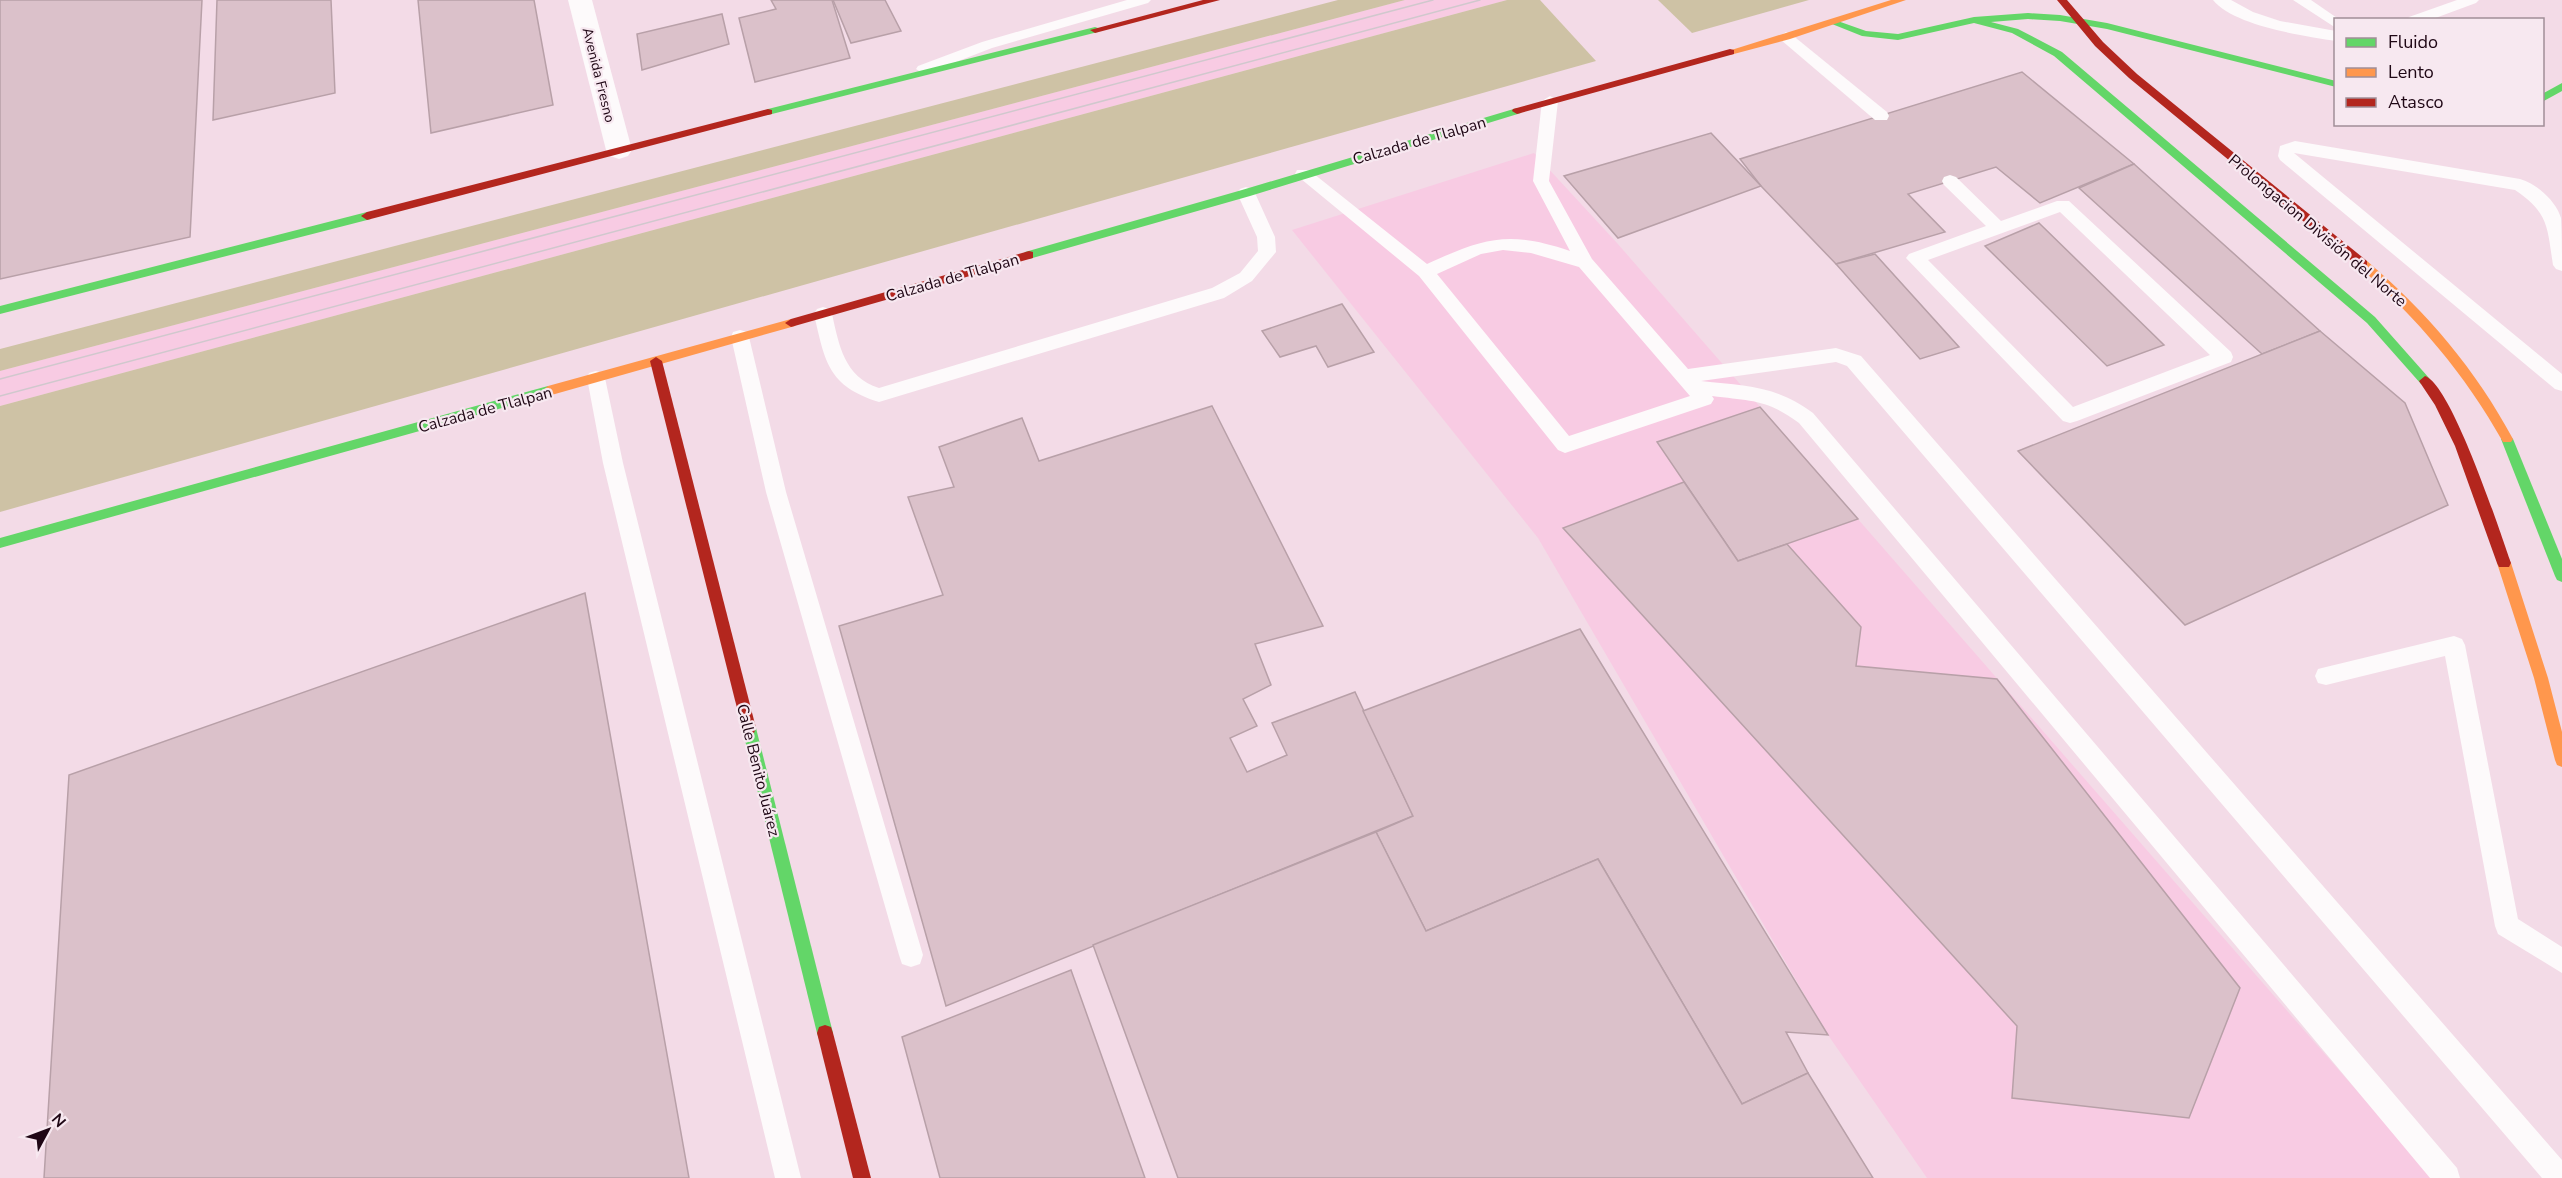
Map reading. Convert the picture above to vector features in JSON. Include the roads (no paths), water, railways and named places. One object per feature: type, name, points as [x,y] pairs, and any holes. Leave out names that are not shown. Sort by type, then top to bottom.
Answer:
[{"type":"main road","points":[[0,310],[905,77],[1215,0]]},
{"type":"main road","name":"Calzada de Tlalpan","points":[[0,543],[656,362],[1246,193],[1550,101],[1786,37],[1901,0]]},
{"type":"main road","name":"Prolongacion División del Norte","points":[[2062,0],[2099,44],[2133,76],[2376,275],[2413,310],[2447,348],[2471,380],[2511,446],[2562,576]]},
{"type":"main road","points":[[1832,22],[1865,34],[1898,37],[1974,20],[2028,16],[2083,21],[2334,84]]},
{"type":"main road","points":[[1974,20],[2015,31],[2058,54],[2371,320],[2401,350],[2451,420],[2469,459],[2544,681],[2562,760]]},
{"type":"main road","points":[[2544,98],[2562,86]]},
{"type":"main road","name":"Calle Benito Juárez","points":[[656,362],[862,1178]]},
{"type":"street","name":"Avenida Fresno","points":[[580,0],[619,150]]},
{"type":"lane","points":[[905,77],[987,45],[1143,0]]},
{"type":"lane","points":[[2221,0],[2236,10],[2286,29],[2334,36]]},
{"type":"lane","points":[[2301,0],[2334,23]]},
{"type":"lane","points":[[2420,18],[2471,0]]},
{"type":"lane","points":[[1786,37],[1881,116]]},
{"type":"lane","points":[[1303,174],[1425,272],[1565,445],[1704,399],[1585,263],[1541,181],[1550,101]]},
{"type":"lane","points":[[2562,265],[2552,213],[2539,197],[2520,185],[2295,147],[2286,150],[2286,156],[2562,384]]},
{"type":"lane","points":[[1950,181],[1998,228]]},
{"type":"lane","points":[[823,314],[834,358],[845,376],[861,392],[879,395],[1218,293],[1246,277],[1267,252],[1266,237],[1246,193]]},
{"type":"lane","points":[[2063,205],[2224,357],[2070,416],[1915,258],[1998,228],[2063,205]]},
{"type":"lane","points":[[1425,272],[1478,248],[1514,244],[1545,249],[1585,263]]},
{"type":"lane","points":[[740,337],[776,492],[911,955]]},
{"type":"lane","points":[[1690,381],[1836,355],[1854,361],[2552,1171]]},
{"type":"lane","points":[[596,378],[613,463],[788,1178]]},
{"type":"lane","points":[[1690,381],[1767,396],[1787,404],[1806,418],[2447,1178]]},
{"type":"lane","points":[[2326,676],[2454,645],[2507,926],[2562,962]]},
{"type":"tram line","points":[[0,379],[1433,0]]},
{"type":"tram line","points":[[0,396],[1480,0]]}]
